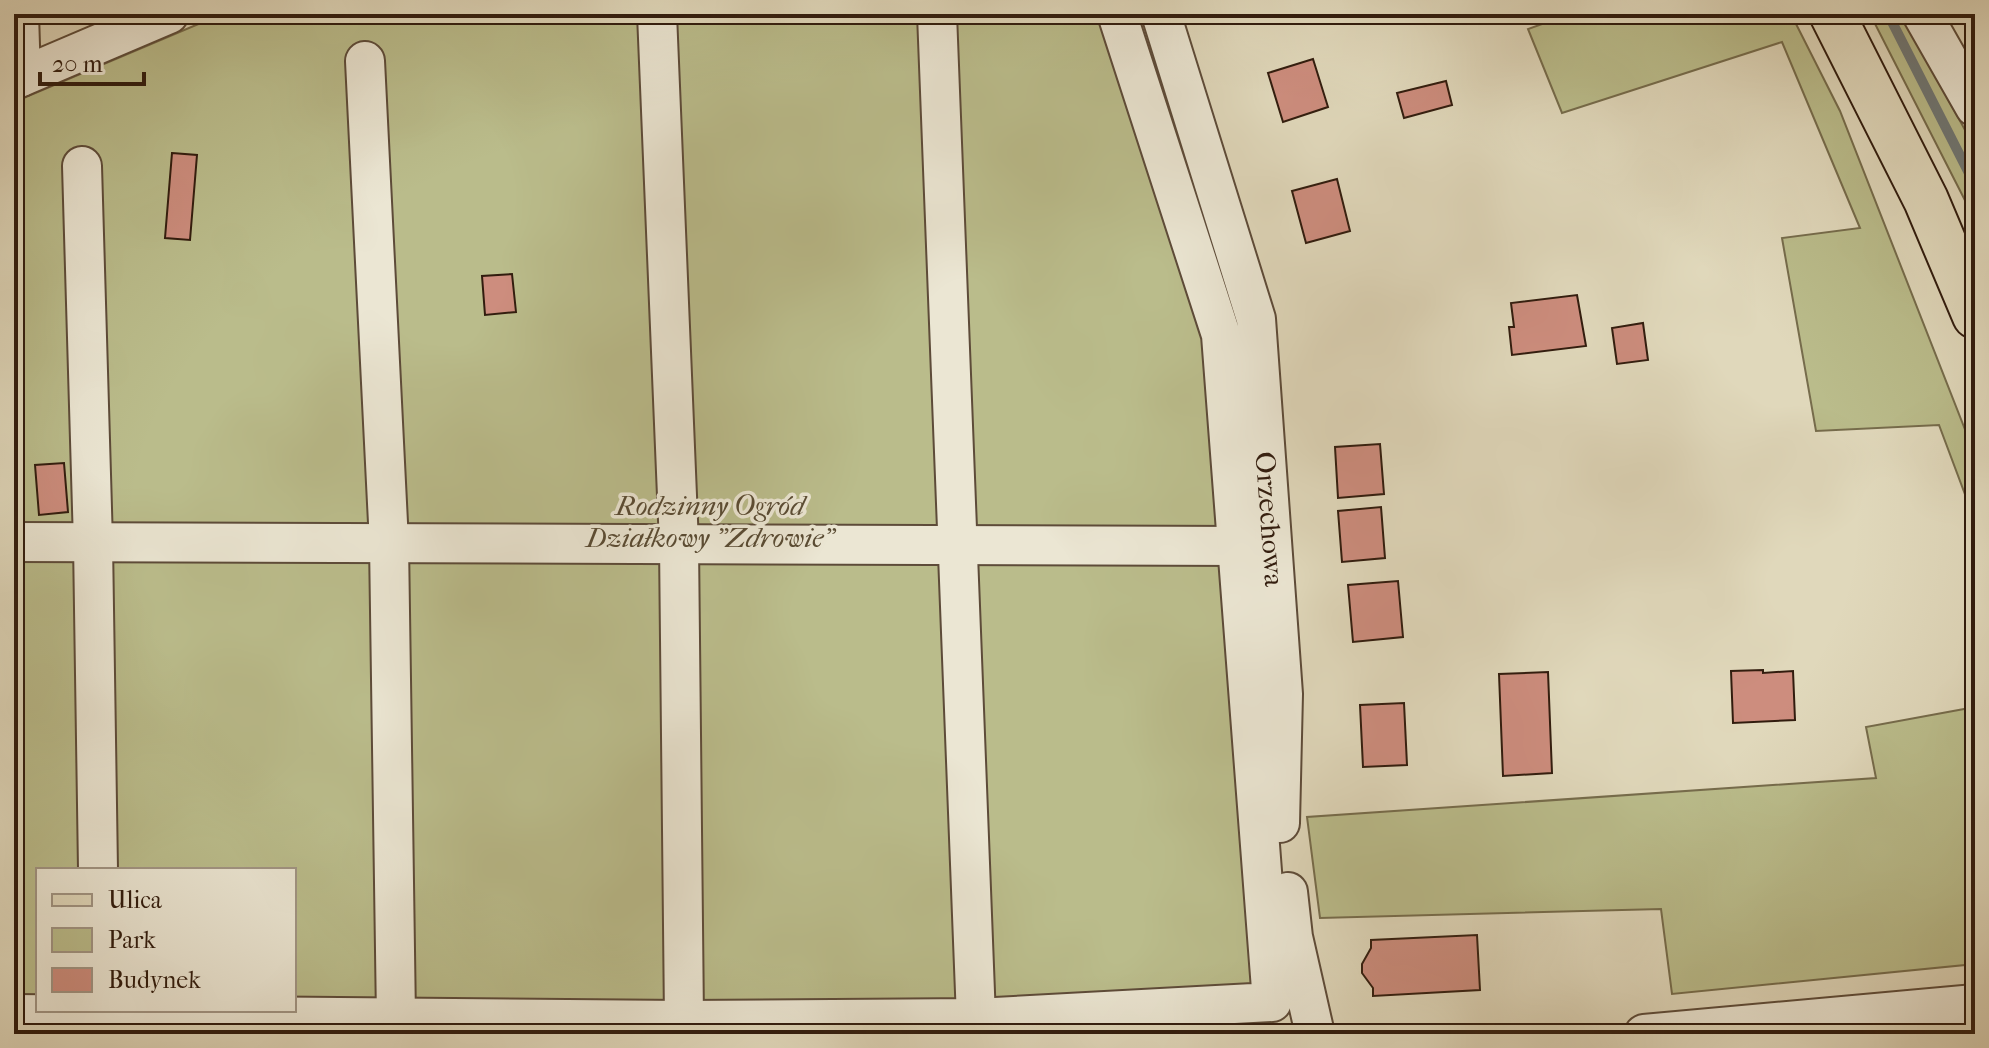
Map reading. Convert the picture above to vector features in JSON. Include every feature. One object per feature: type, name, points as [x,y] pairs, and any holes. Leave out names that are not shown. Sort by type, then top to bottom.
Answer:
[{"type":"main road","points":[[1832,14],[1926,200],[1975,316]]},
{"type":"street","points":[[19,14],[18,78],[169,14]]},
{"type":"street","points":[[657,14],[679,544],[684,1020]]},
{"type":"street","points":[[937,14],[976,1018]]},
{"type":"street","points":[[14,1014],[100,1012],[684,1020],[976,1018],[1272,1002],[1242,546],[1221,335],[1117,14]]},
{"type":"street","name":"Orzechowa","points":[[1161,14],[1256,319],[1283,694],[1280,819],[1293,937],[1315,1034]]},
{"type":"street","points":[[1922,14],[1975,107]]},
{"type":"street","points":[[365,61],[389,543],[396,1018]]},
{"type":"street","points":[[82,166],[93,543],[98,868]]},
{"type":"street","points":[[14,542],[1242,546]]},
{"type":"street","points":[[1644,1034],[1975,1004]]},
{"type":"green space","name":"Rodzinny Ogród Działkowy \"Zdrowie\"","points":[[222,14],[1137,14],[1239,328],[1280,1015],[14,1024],[14,102]]},
{"type":"green space","points":[[1570,14],[1791,14],[1840,111],[1975,455],[1975,521],[1939,425],[1816,431],[1782,238],[1860,228],[1782,42],[1562,113],[1528,29]]},
{"type":"green space","points":[[1870,14],[1901,14],[1975,148],[1975,220]]},
{"type":"green space","points":[[1975,707],[1975,964],[1672,994],[1661,909],[1320,918],[1307,817],[1876,778],[1866,727]]},
{"type":"building","points":[[1313,59],[1328,107],[1283,122],[1268,73]]},
{"type":"building","points":[[1446,81],[1452,105],[1404,118],[1397,93]]},
{"type":"building","points":[[172,153],[197,155],[190,240],[165,238]]},
{"type":"building","points":[[1337,179],[1350,231],[1306,243],[1292,191]]},
{"type":"building","points":[[512,274],[516,312],[485,315],[482,276]]},
{"type":"building","points":[[1577,295],[1586,346],[1512,355],[1509,327],[1514,327],[1511,303]]},
{"type":"building","points":[[1643,323],[1648,360],[1617,364],[1612,328]]},
{"type":"building","points":[[1380,444],[1384,494],[1338,498],[1335,447]]},
{"type":"building","points":[[64,463],[68,512],[39,515],[35,465]]},
{"type":"building","points":[[1381,507],[1385,558],[1342,562],[1338,511]]},
{"type":"building","points":[[1398,581],[1403,637],[1353,642],[1348,585]]},
{"type":"building","points":[[1763,670],[1763,673],[1793,671],[1795,720],[1733,723],[1731,671]]},
{"type":"building","points":[[1548,672],[1552,773],[1503,776],[1499,674]]},
{"type":"building","points":[[1404,703],[1407,765],[1363,767],[1360,705]]},
{"type":"building","points":[[1477,935],[1480,990],[1373,996],[1373,988],[1362,973],[1371,940]]},
{"type":"waterway","points":[[1888,14],[1975,185]]}]
